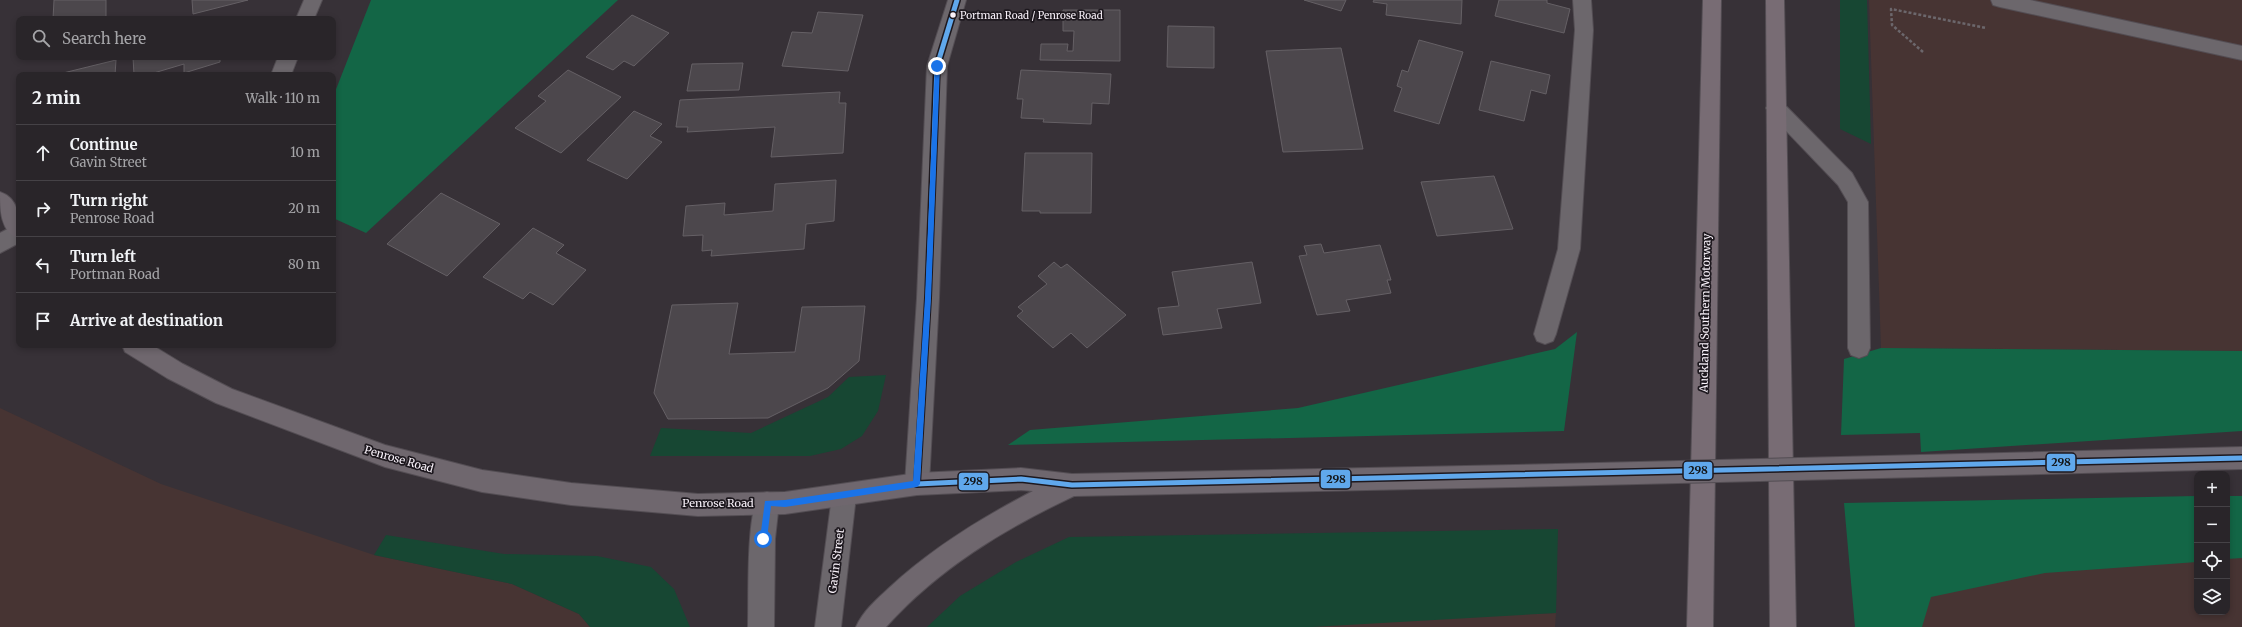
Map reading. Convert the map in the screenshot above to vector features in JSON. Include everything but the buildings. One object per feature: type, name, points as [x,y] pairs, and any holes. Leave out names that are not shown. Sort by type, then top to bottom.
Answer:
[{"type":"highway","name":"Auckland Southern Motorway","points":[[1700,627],[1712,0]]},
{"type":"highway","points":[[1775,0],[1783,627]]},
{"type":"main road","points":[[0,202],[16,226]]},
{"type":"main road","name":"Penrose Road","points":[[138,348],[175,371],[224,396],[385,456],[482,482],[571,494],[698,505],[785,503],[844,496],[917,484],[1021,479],[1072,485],[1558,475],[2242,458]]},
{"type":"main road","points":[[869,627],[906,589],[969,540],[1025,507],[1072,485]]},
{"type":"street","points":[[306,16],[313,0]]},
{"type":"street","points":[[917,484],[928,298],[937,66],[958,0]]},
{"type":"street","points":[[1545,334],[1569,249],[1584,30],[1582,0]]},
{"type":"street","points":[[2000,0],[2242,53]]},
{"type":"street","points":[[282,72],[287,60]]},
{"type":"street","points":[[1776,108],[1845,179],[1858,202],[1859,348]]},
{"type":"street","points":[[0,244],[16,233]]},
{"type":"street","name":"Gavin Street","points":[[828,627],[844,496]]},
{"type":"street","points":[[761,627],[763,539],[768,503]]},
{"type":"shaded area","points":[[1869,0],[2242,0],[2242,351],[1881,348]]},
{"type":"shaded area","points":[[0,408],[161,484],[374,555],[512,584],[579,614],[590,627],[0,627]]},
{"type":"shaded area","points":[[2242,539],[2242,627],[1914,627],[1904,559],[2194,542],[2194,615],[2230,615],[2230,540]]},
{"type":"shaded area","points":[[1556,613],[1555,627],[1191,627],[1217,625]]},
{"type":"green space","points":[[371,0],[618,0],[366,233],[336,219],[336,89]]},
{"type":"green space","points":[[1840,0],[1867,0],[1871,144],[1840,129]]},
{"type":"green space","points":[[1577,332],[1564,431],[1008,445],[1030,430],[1298,408],[1555,349]]},
{"type":"green space","points":[[1881,348],[2242,351],[2242,431],[1921,452],[1920,433],[1841,435],[1844,359]]},
{"type":"green space","points":[[886,375],[878,411],[862,436],[841,449],[810,456],[650,456],[661,428],[751,433],[828,397],[849,377]]},
{"type":"green space","points":[[2194,496],[2194,562],[2045,573],[1931,597],[1922,627],[1855,627],[1844,503]]},
{"type":"green space","points":[[2230,496],[2242,496],[2242,558],[2230,559]]},
{"type":"green space","points":[[1558,529],[1556,613],[1312,627],[927,627],[960,596],[1016,562],[1069,537]]},
{"type":"green space","points":[[386,535],[504,554],[597,556],[651,567],[674,589],[690,627],[590,627],[579,614],[512,584],[374,555]]},
{"type":"transit line","name":"298","points":[[957,0],[937,66],[928,298],[917,484],[1021,479],[1072,485],[2242,458]]},
{"type":"place","name":"Portman Road / Penrose Road","points":[[953,15]]},
{"type":"route","points":[[763,539],[768,503],[785,503],[844,496],[917,484],[928,298],[937,66]]}]
